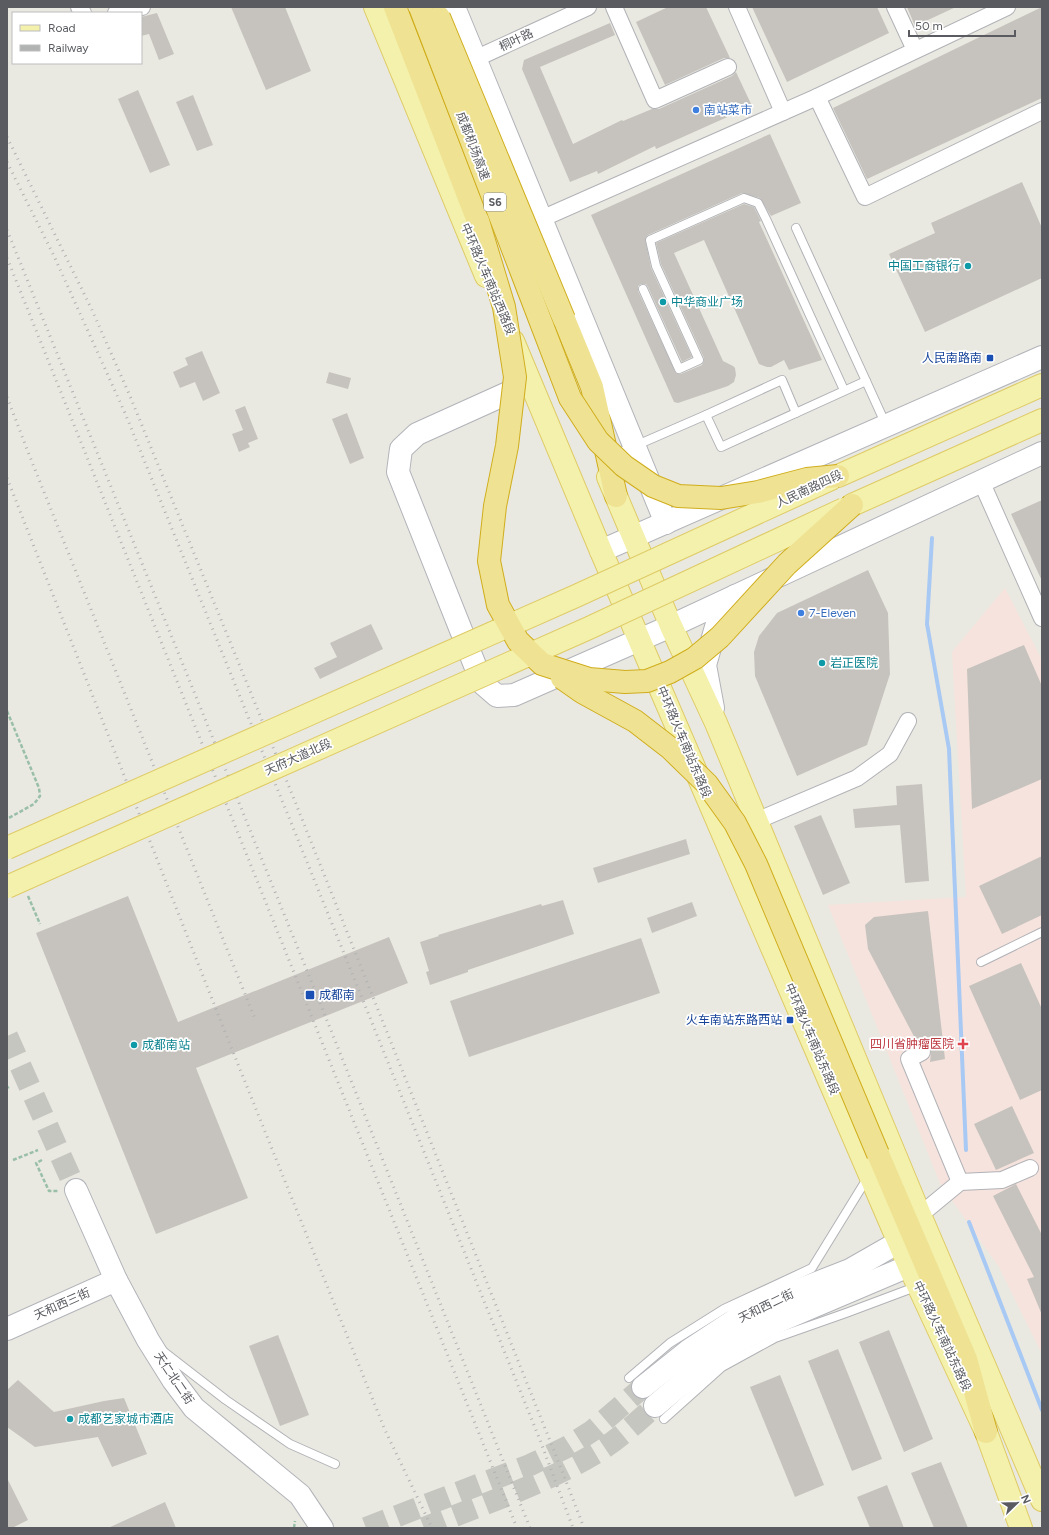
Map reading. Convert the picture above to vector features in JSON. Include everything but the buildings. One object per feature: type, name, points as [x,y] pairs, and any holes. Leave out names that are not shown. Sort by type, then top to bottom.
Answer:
[{"type":"highway","name":"成都机场高速","points":[[395,7],[478,221],[504,307],[515,377],[507,446],[495,506],[489,561],[498,605],[518,642],[542,664],[582,692],[635,721],[670,748],[707,784],[735,823],[756,864],[966,1359],[986,1432]]},
{"type":"highway","name":"成都机场高速","points":[[420,7],[570,398],[598,441],[624,466],[653,486],[678,496],[721,498],[758,492],[807,479],[838,476]]},
{"type":"highway","points":[[435,7],[592,387],[605,460],[616,496]]},
{"type":"highway","points":[[542,664],[589,679],[625,682],[647,681],[670,672],[695,658],[720,637],[787,564],[852,505]]},
{"type":"main road","name":"中环路火车南站西路段","points":[[375,7],[601,551]]},
{"type":"main road","points":[[416,7],[506,234],[605,460]]},
{"type":"main road","name":"人民南路四段","points":[[7,848],[576,596],[838,476],[1042,385]]},
{"type":"main road","points":[[852,505],[1042,420]]},
{"type":"main road","points":[[616,496],[671,626],[716,723],[920,1215],[1041,1496]]},
{"type":"main road","name":"天府大道北段","points":[[7,887],[590,628],[852,505]]},
{"type":"main road","name":"中环路火车南站东路段","points":[[601,551],[909,1266],[986,1432],[1021,1528]]},
{"type":"street","points":[[120,12],[142,7]]},
{"type":"street","points":[[454,7],[666,523]]},
{"type":"street","name":"桐叶路","points":[[443,74],[588,7]]},
{"type":"street","points":[[614,7],[655,100],[728,67]]},
{"type":"street","points":[[737,7],[783,112]]},
{"type":"street","points":[[895,7],[915,50]]},
{"type":"street","points":[[506,234],[817,97],[1007,7]]},
{"type":"street","points":[[817,97],[865,197],[1041,114]]},
{"type":"street","points":[[601,551],[1042,357]]},
{"type":"street","points":[[531,383],[417,434],[401,449],[398,472],[482,683],[497,696],[514,695],[640,640],[736,594],[1042,453]]},
{"type":"street","points":[[981,481],[1042,618]]},
{"type":"street","points":[[716,723],[705,666],[718,620],[736,594]]},
{"type":"street","points":[[756,821],[857,778],[890,754],[908,721]]},
{"type":"street","points":[[922,1052],[909,1059],[960,1182]]},
{"type":"street","points":[[920,1215],[960,1182],[1002,1180],[1030,1168]]},
{"type":"street","name":"天仁北二街","points":[[76,1190],[116,1280],[148,1340],[173,1380],[194,1408],[300,1495],[322,1528]]},
{"type":"street","name":"天和西二街","points":[[636,1383],[736,1320],[786,1295],[850,1270],[899,1242]]},
{"type":"street","points":[[659,1412],[718,1353],[763,1328],[909,1266]]},
{"type":"street","name":"天和西三街","points":[[7,1329],[116,1280]]},
{"type":"lane","points":[[643,289],[679,368],[698,360],[656,266],[650,240],[744,198],[758,203],[844,390]]},
{"type":"lane","points":[[796,228],[886,425]]},
{"type":"lane","points":[[605,460],[782,380],[796,413]]},
{"type":"lane","points":[[706,415],[721,448],[866,381]]},
{"type":"lane","points":[[980,962],[1042,932]]},
{"type":"lane","points":[[636,1383],[670,1343],[724,1309],[812,1268],[870,1175]]},
{"type":"lane","points":[[659,1412],[722,1367],[775,1338],[919,1285]]},
{"type":"lane","points":[[148,1340],[226,1400],[290,1444],[335,1464]]},
{"type":"path","points":[[7,711],[39,788],[40,796],[34,804],[7,819]]},
{"type":"path","points":[[33,908],[40,924]]},
{"type":"path","points":[[12,1160],[38,1150]]},
{"type":"path","points":[[42,1160],[36,1163],[49,1191],[76,1190]]},
{"type":"shaded area","name":"四川省肿瘤医院","points":[[1005,588],[1042,660],[1042,1354],[999,1267],[940,1183],[828,905],[966,897],[952,652]]},
{"type":"waterway","points":[[932,538],[927,624],[949,749],[966,1150]]},
{"type":"waterway","points":[[969,1222],[1042,1410]]},
{"type":"tunnel","points":[[7,1036],[76,1190]]},
{"type":"tunnel","points":[[366,1528],[530,1465],[567,1447],[592,1431],[643,1387]]},
{"type":"tunnel","points":[[424,1528],[514,1493],[580,1462],[615,1440],[655,1406]]},
{"type":"railway","points":[[7,137],[92,310],[130,396],[292,794],[584,1528]]},
{"type":"railway","points":[[7,162],[54,256],[125,413],[540,1440],[573,1528]]},
{"type":"railway","points":[[7,230],[316,993],[530,1528]]},
{"type":"railway","points":[[7,258],[517,1528]]},
{"type":"railway","points":[[7,397],[255,1019]]},
{"type":"railway","points":[[7,478],[225,1032],[385,1430],[432,1528]]},
{"type":"place","name":"南站菜市","points":[[696,110]]},
{"type":"place","name":"中国工商银行","points":[[968,266]]},
{"type":"place","name":"中华商业广场","points":[[663,302]]},
{"type":"place","name":"人民南路南","points":[[990,358]]},
{"type":"place","name":"7-Eleven","points":[[801,613]]},
{"type":"place","name":"岩正医院","points":[[822,663]]},
{"type":"place","name":"成都南","points":[[310,995]]},
{"type":"place","name":"火车南站东路西站","points":[[790,1020]]},
{"type":"place","name":"四川省肿瘤医院","points":[[963,1044]]},
{"type":"place","name":"成都南站","points":[[134,1045]]},
{"type":"place","name":"成都艺家城市酒店","points":[[70,1419]]}]
